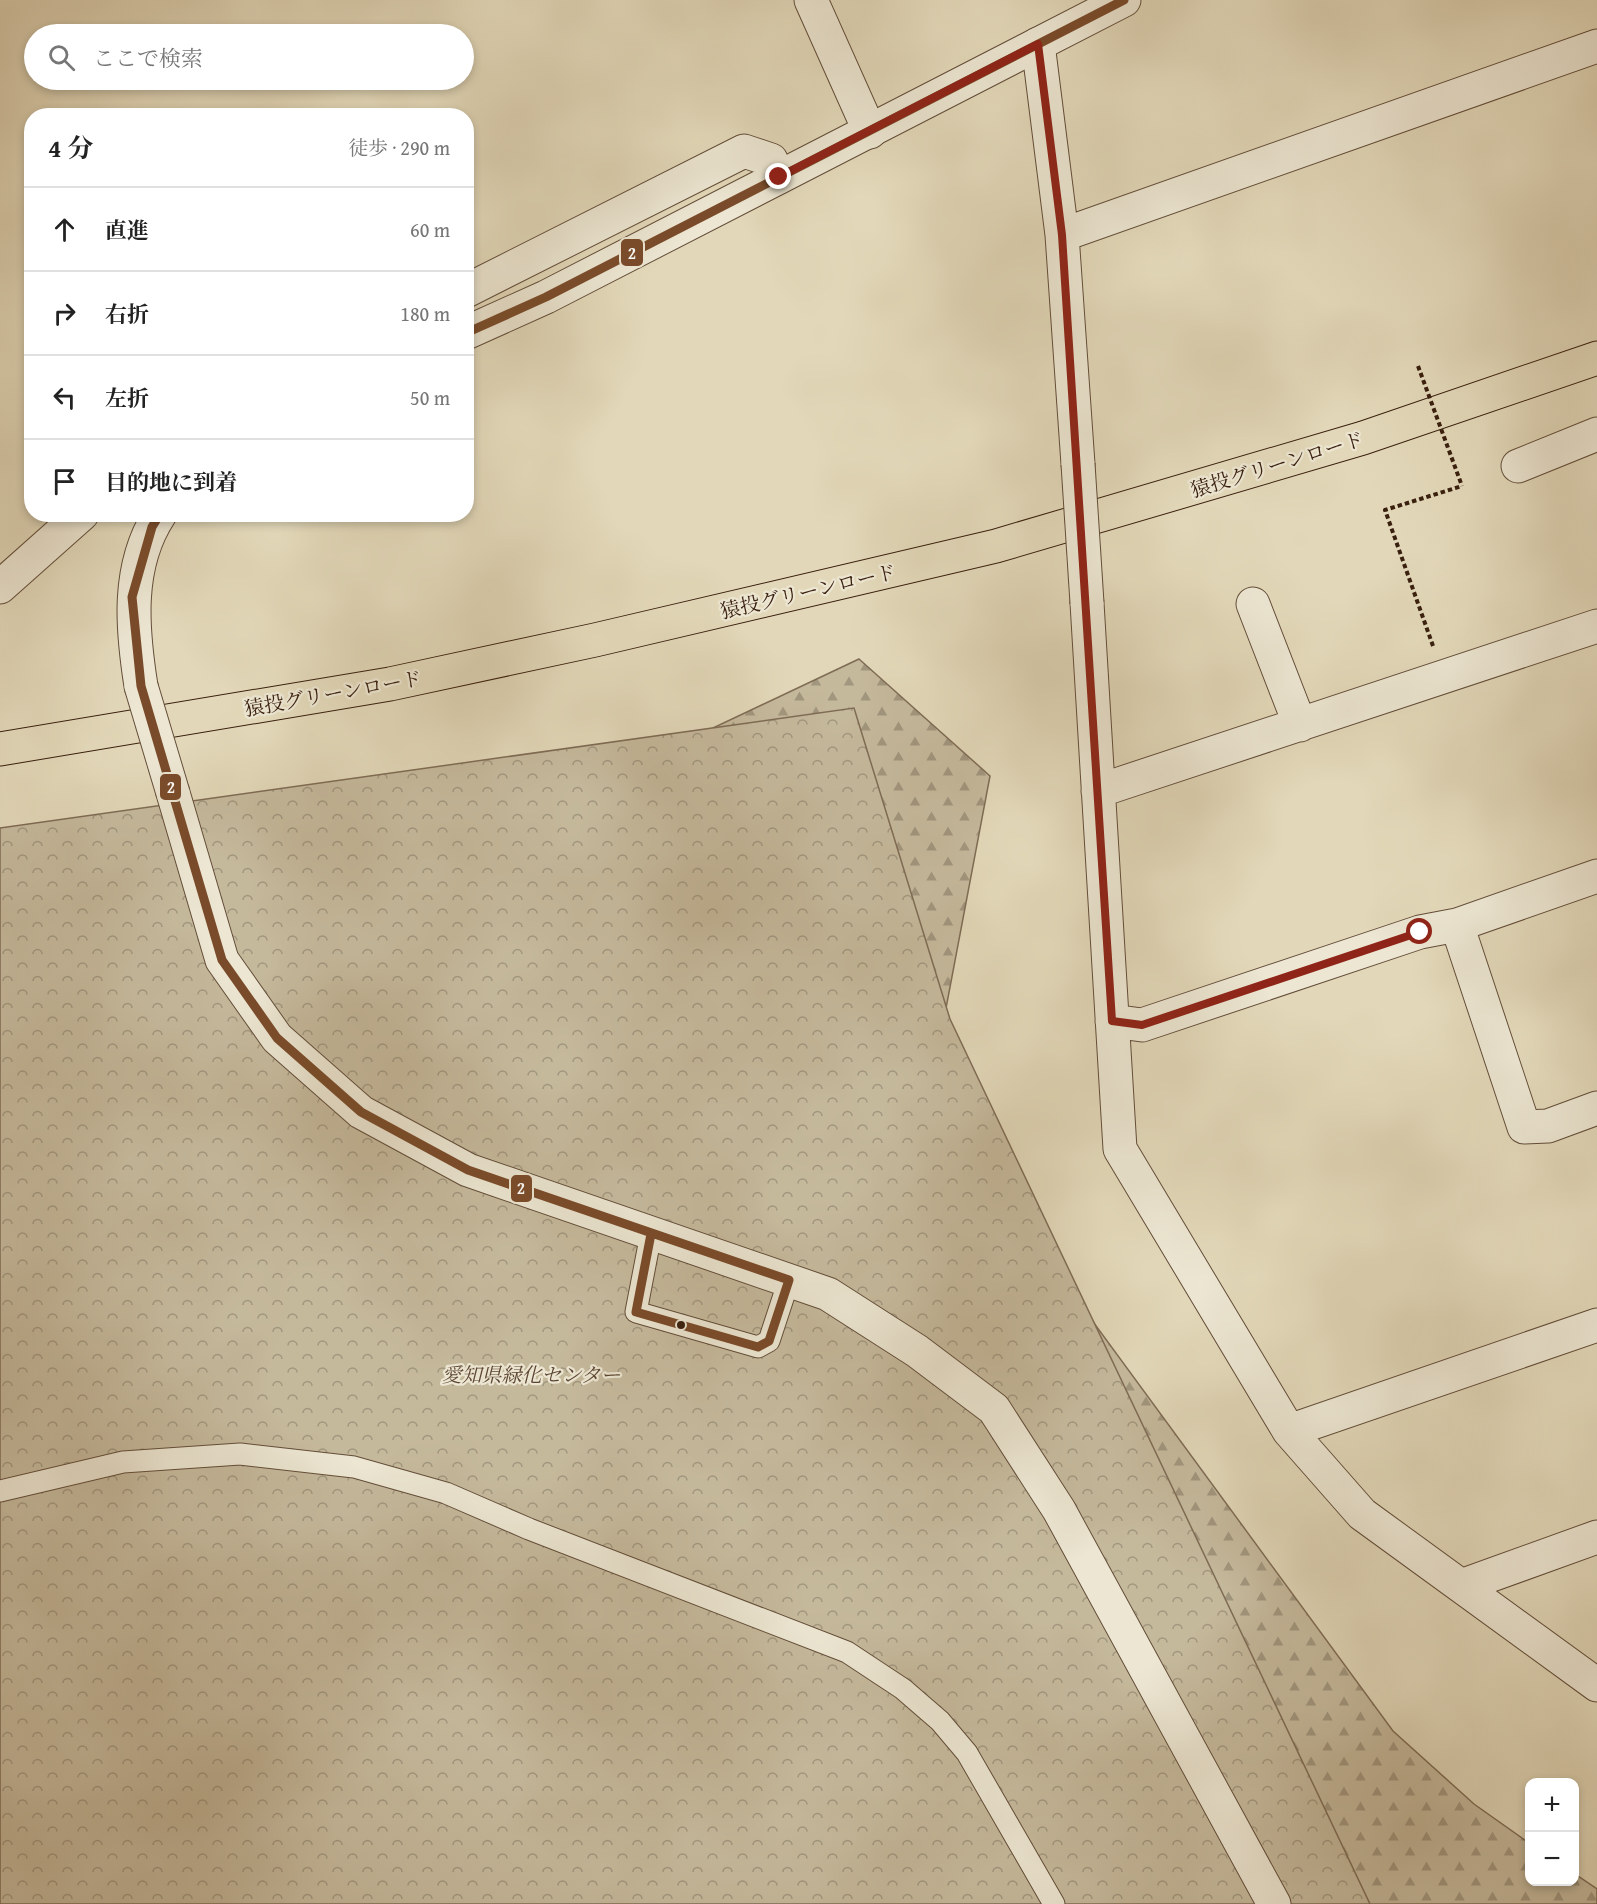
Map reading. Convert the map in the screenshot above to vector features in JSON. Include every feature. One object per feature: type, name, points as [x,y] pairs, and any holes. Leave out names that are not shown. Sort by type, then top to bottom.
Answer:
[{"type":"main road","name":"猿投グリーンロード","points":[[0,749],[390,684],[595,640],[973,551],[1363,438],[1597,358]]},
{"type":"street","points":[[811,0],[870,132]]},
{"type":"street","points":[[474,329],[546,297],[1124,0]]},
{"type":"street","points":[[1038,44],[1062,235],[1120,1149],[1289,1431],[1362,1514],[1597,1685]]},
{"type":"street","points":[[1062,235],[1597,46]]},
{"type":"street","points":[[474,287],[744,151],[771,160],[779,177]]},
{"type":"street","points":[[1518,466],[1597,434]]},
{"type":"street","points":[[0,587],[73,522]]},
{"type":"street","points":[[155,522],[132,597],[141,686],[222,960],[277,1038],[361,1112],[468,1170],[828,1294],[917,1351],[994,1409],[1059,1510],[1274,1904]]},
{"type":"street","points":[[1253,604],[1300,724]]},
{"type":"street","points":[[1098,791],[1597,626]]},
{"type":"street","points":[[1112,1021],[1142,1025],[1420,932],[1457,925],[1597,876]]},
{"type":"street","points":[[1457,925],[1524,1127],[1548,1126],[1597,1108]]},
{"type":"street","points":[[1289,1431],[1597,1325]]},
{"type":"street","points":[[1461,1587],[1597,1537]]},
{"type":"lane","points":[[651,1234],[636,1312],[758,1347],[769,1341],[789,1280]]},
{"type":"lane","points":[[0,1491],[123,1462],[240,1454],[354,1467],[446,1493],[529,1529],[847,1652],[903,1689],[940,1721],[968,1753],[1054,1904]]},
{"type":"path","points":[[1418,366],[1462,486],[1385,510],[1443,676]]},
{"type":"green space","points":[[859,659],[990,776],[929,1098],[1393,1731],[1474,1804],[1525,1840],[1525,1886],[1579,1886],[1579,1877],[1597,1889],[1597,1904],[1338,1904],[679,744]]},
{"type":"green space","name":"愛知県緑化センター","points":[[854,708],[950,1019],[1370,1904],[0,1904],[0,828]]},
{"type":"transit line","name":"2","points":[[474,329],[546,297],[1124,0]]},
{"type":"transit line","name":"2","points":[[155,522],[132,597],[141,686],[222,960],[277,1038],[361,1112],[468,1170],[789,1280]]},
{"type":"transit line","name":"2","points":[[651,1234],[636,1312],[758,1347],[769,1341],[789,1280]]},
{"type":"route","points":[[779,177],[1038,44],[1062,235],[1112,1021],[1142,1025],[1420,932]]}]
